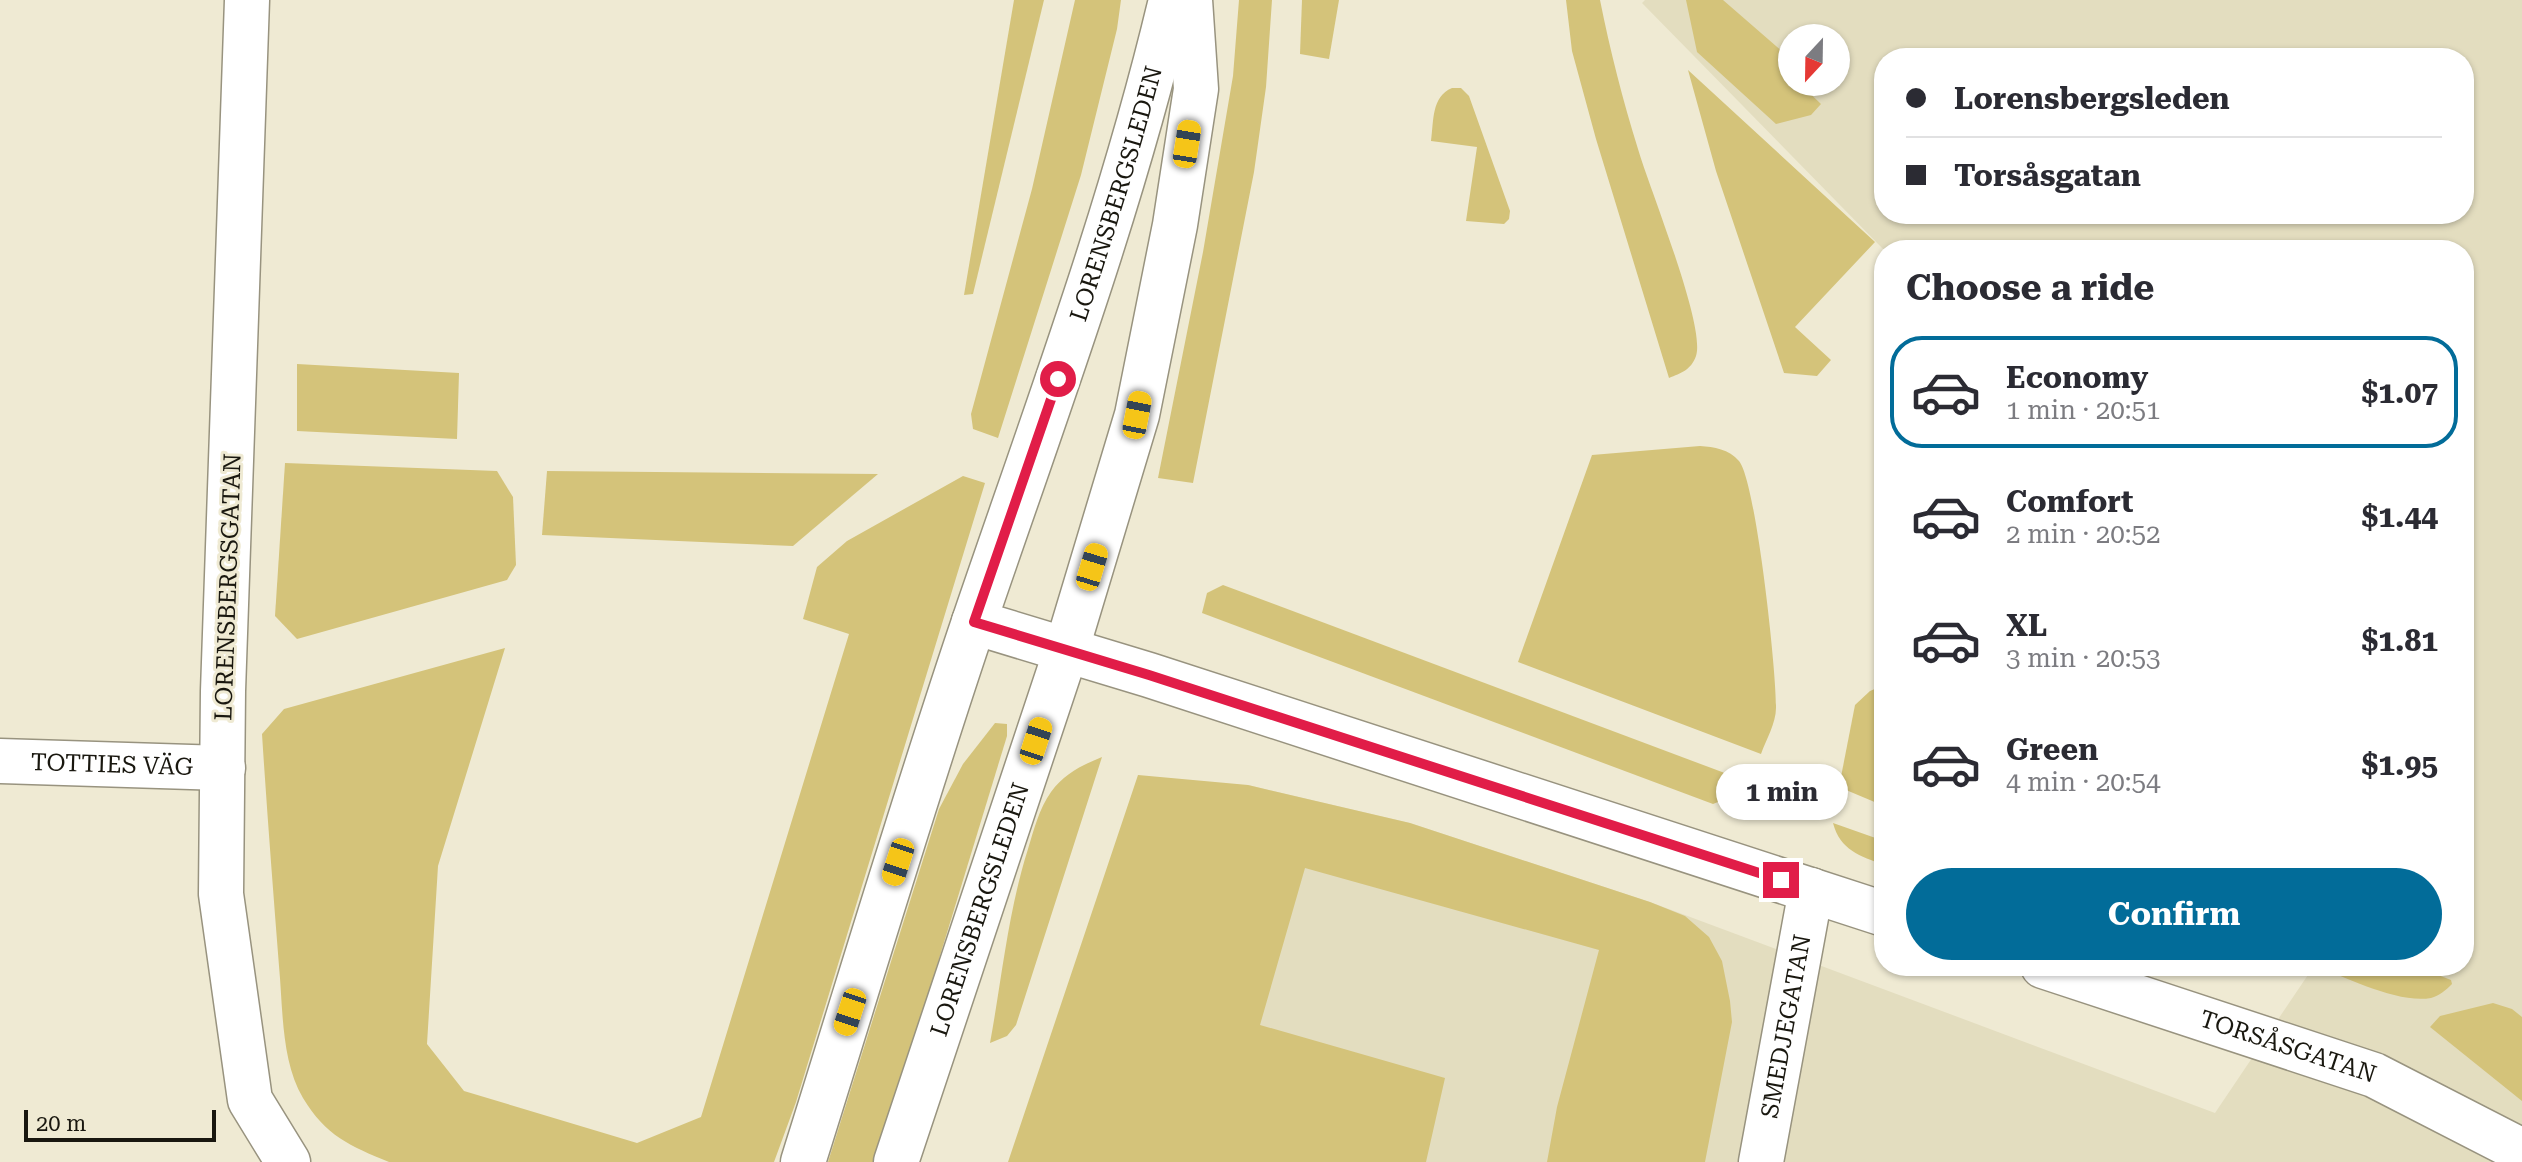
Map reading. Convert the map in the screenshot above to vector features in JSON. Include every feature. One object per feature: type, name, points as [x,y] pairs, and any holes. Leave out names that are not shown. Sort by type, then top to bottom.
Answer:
[{"type":"street","name":"LORENSBERGSGATAN","points":[[247,0],[223,691],[221,894],[250,1100],[288,1162]]},
{"type":"street","name":"LORENSBERGSLEDEN","points":[[803,1162],[974,622],[1105,232],[1151,82],[1171,0]]},
{"type":"street","name":"LORENSBERGSLEDEN","points":[[896,1162],[1066,651],[1137,415],[1172,240],[1196,89],[1190,0]]},
{"type":"street","points":[[974,622],[1164,679],[1874,911]]},
{"type":"street","name":"TOTTIES VÄG","points":[[0,761],[223,768]]},
{"type":"street","name":"SMEDJEGATAN","points":[[1761,1162],[1811,890]]},
{"type":"street","name":"TORSÅSGATAN","points":[[2073,976],[2374,1075],[2522,1151]]},
{"type":"shaded area","points":[[1014,0],[1044,0],[973,294],[964,295]]},
{"type":"shaded area","points":[[1075,0],[1121,0],[1117,29],[1081,175],[998,438],[973,429],[971,414],[1032,189]]},
{"type":"shaded area","points":[[1239,0],[1272,0],[1266,87],[1254,172],[1193,483],[1158,478],[1203,252],[1233,76]]},
{"type":"shaded area","points":[[1302,0],[1339,0],[1329,59],[1300,54]]},
{"type":"shaded area","points":[[1566,0],[1600,0],[1632,131],[1693,316],[1696,356],[1688,368],[1669,378],[1572,51]]},
{"type":"shaded area","points":[[1645,0],[2522,0],[2522,1162],[1039,1162],[1143,847],[1248,785],[1410,823],[1650,902],[2215,1113],[2307,976],[2474,976],[2474,240],[1874,240],[1642,3]]},
{"type":"shaded area","points":[[1686,0],[1723,0],[1778,48],[1778,96],[1813,96],[1821,104],[1811,115],[1776,124],[1697,52]]},
{"type":"shaded area","points":[[1688,70],[1874,241],[1795,327],[1831,360],[1817,376],[1784,373],[1716,171]]},
{"type":"shaded area","points":[[1452,88],[1461,88],[1469,96],[1510,211],[1509,219],[1504,224],[1466,221],[1477,147],[1431,141],[1437,103]]},
{"type":"shaded area","points":[[297,364],[459,373],[457,439],[297,431]]},
{"type":"shaded area","points":[[1700,446],[1726,451],[1739,461],[1752,503],[1769,620],[1776,708],[1761,754],[1518,662],[1592,455]]},
{"type":"shaded area","points":[[285,463],[497,471],[513,497],[516,565],[507,580],[297,639],[275,616]]},
{"type":"shaded area","points":[[547,471],[878,474],[793,546],[542,535]]},
{"type":"shaded area","points":[[963,476],[985,483],[796,1102],[774,1162],[389,1162],[351,1145],[330,1131],[312,1111],[296,1083],[287,1051],[283,1016],[262,734],[284,709],[505,648],[438,866],[427,1044],[464,1091],[637,1143],[701,1117],[849,634],[803,619],[817,567],[847,541]]},
{"type":"shaded area","points":[[1223,585],[1746,781],[1733,796],[1713,804],[1202,613],[1207,593]]},
{"type":"shaded area","points":[[1874,689],[1874,802],[1839,787],[1855,705]]},
{"type":"shaded area","points":[[995,723],[1007,724],[1007,736],[875,1162],[828,1162],[939,809],[963,764]]},
{"type":"shaded area","points":[[1102,757],[1016,1025],[1007,1036],[990,1043],[1015,897],[1040,812],[1062,780]]},
{"type":"shaded area","points":[[1138,775],[1248,785],[1410,823],[1685,916],[1709,937],[1722,961],[1732,1022],[1705,1162],[1547,1162],[1557,1107],[1599,950],[1305,868],[1260,1025],[1445,1078],[1426,1162],[1008,1162]]},
{"type":"shaded area","points":[[1833,823],[1874,837],[1874,861],[1846,846]]},
{"type":"shaded area","points":[[2341,976],[2441,976],[2451,980],[2452,984],[2431,998],[2418,999],[2372,988]]},
{"type":"shaded area","points":[[2493,1003],[2512,1009],[2522,1017],[2522,1101],[2430,1027],[2440,1016]]},
{"type":"route","points":[[1058,379],[974,622],[1149,675],[1781,880]]}]
